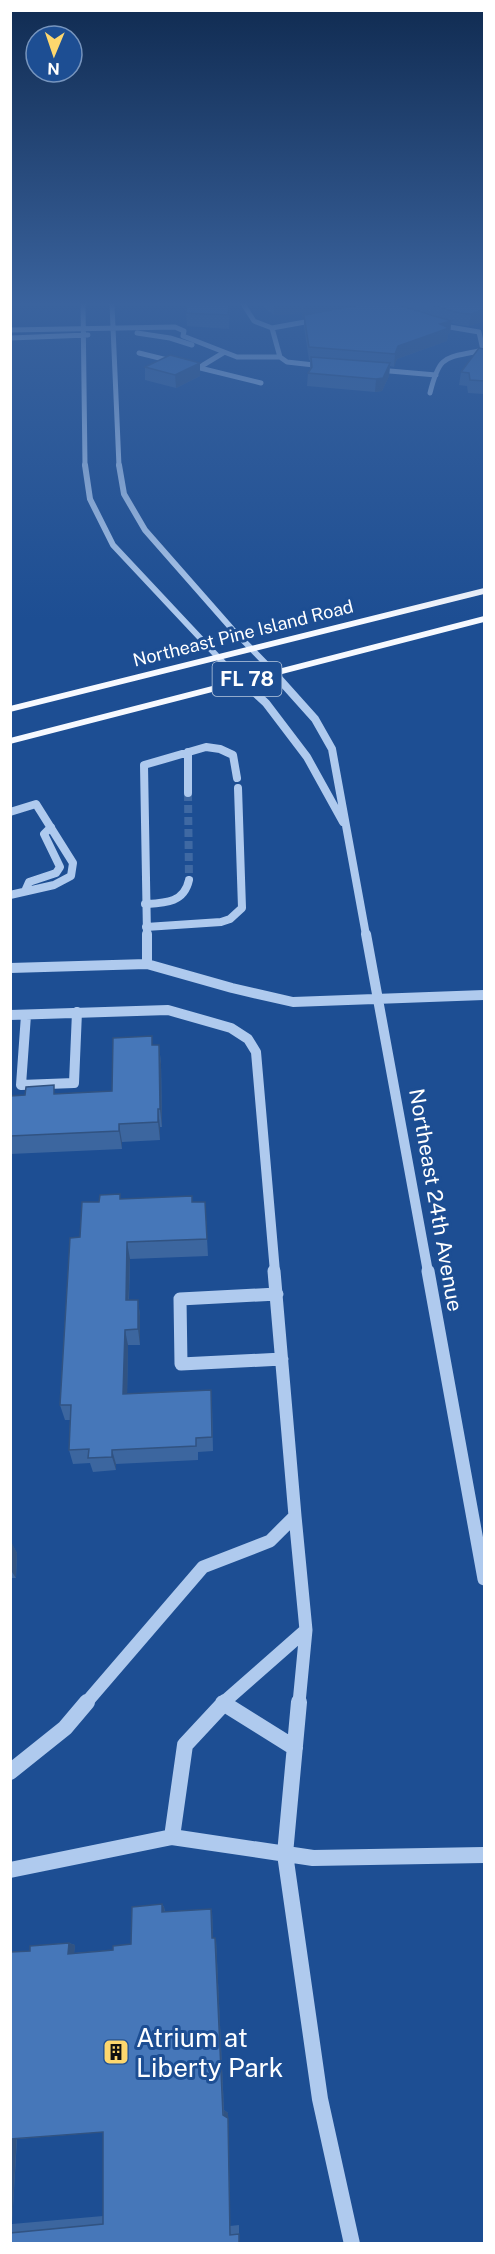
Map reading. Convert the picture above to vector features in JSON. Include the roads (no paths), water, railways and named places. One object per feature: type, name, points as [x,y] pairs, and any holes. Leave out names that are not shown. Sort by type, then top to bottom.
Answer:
[{"type":"main road","name":"Northeast Pine Island Road","points":[[10,709],[484,591]]},
{"type":"main road","name":"FL 78","points":[[10,741],[484,619]]},
{"type":"street","name":"Northeast 24th Avenue","points":[[84,409],[84,465],[90,499],[113,544],[216,657],[266,703],[307,757],[346,828]]},
{"type":"street","name":"Northeast 24th Avenue","points":[[116,409],[118,458],[124,494],[145,530],[170,562],[315,719],[332,749],[484,1579]]},
{"type":"street","points":[[146,927],[220,922],[230,919],[242,908],[238,783],[233,755],[224,749],[206,747],[144,765],[145,904],[147,964]]},
{"type":"street","points":[[188,752],[188,793]]},
{"type":"street","points":[[10,812],[36,804],[74,863],[71,876],[54,885],[10,895]]},
{"type":"street","points":[[26,891],[28,882],[56,873],[60,867],[44,834],[51,827]]},
{"type":"street","points":[[145,904],[178,900],[188,888],[189,880]]},
{"type":"street","points":[[10,968],[147,964],[232,988],[294,1002],[484,995]]},
{"type":"street","points":[[10,1015],[168,1010],[231,1028],[248,1039],[256,1052],[306,1630],[285,1854],[320,2099],[352,2244]]},
{"type":"street","points":[[26,1015],[21,1085],[74,1083],[77,1012]]},
{"type":"street","points":[[277,1294],[180,1299],[181,1364],[282,1359]]},
{"type":"street","points":[[10,1772],[65,1728],[203,1567],[270,1541],[295,1516]]},
{"type":"street","points":[[172,1837],[185,1745],[212,1713],[306,1630]]},
{"type":"street","points":[[223,1703],[295,1748]]},
{"type":"street","points":[[10,1870],[172,1837],[313,1858],[484,1855]]},
{"type":"tunnel","points":[[188,793],[189,880]]},
{"type":"place","name":"Atrium at Liberty Park","points":[[116,2052]]}]
